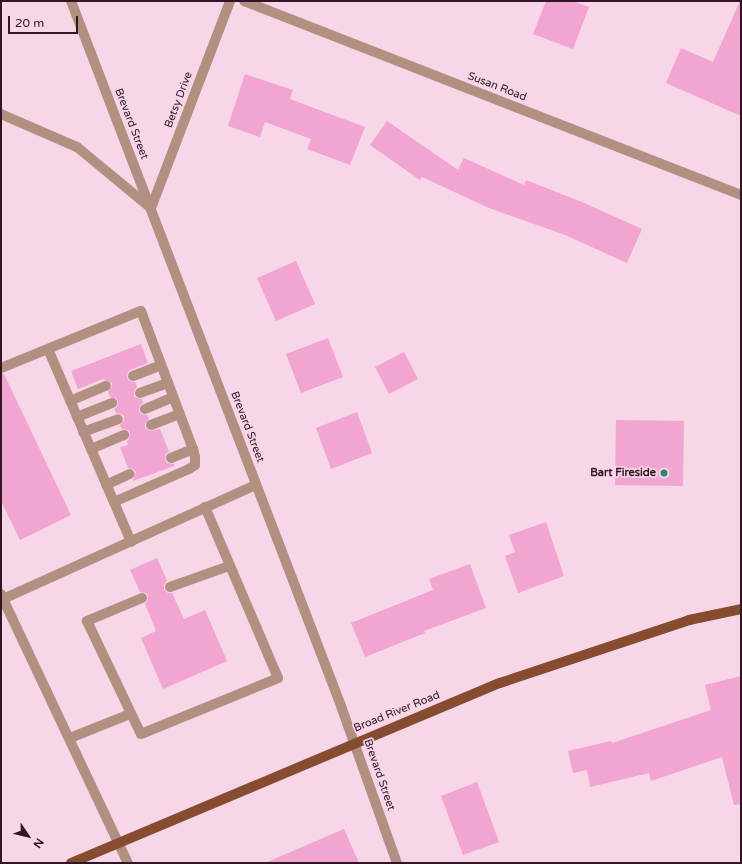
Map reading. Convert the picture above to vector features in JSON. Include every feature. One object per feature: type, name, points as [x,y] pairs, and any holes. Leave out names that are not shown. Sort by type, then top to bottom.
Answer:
[{"type":"main road","name":"Broad River Road","points":[[71,863],[500,683],[689,620],[741,609]]},
{"type":"street","name":"Brevard Street","points":[[71,1],[355,743],[397,863]]},
{"type":"street","name":"Betsy Drive","points":[[151,208],[230,1]]},
{"type":"street","name":"Susan Road","points":[[244,1],[741,195]]},
{"type":"street","points":[[1,114],[77,147],[151,208]]},
{"type":"street","points":[[1,368],[141,311],[196,457],[195,465],[114,502]]},
{"type":"street","points":[[48,349],[131,542]]},
{"type":"street","points":[[133,376],[161,365]]},
{"type":"street","points":[[140,393],[168,383]]},
{"type":"street","points":[[70,401],[106,386]]},
{"type":"street","points":[[145,408],[173,397]]},
{"type":"street","points":[[77,418],[112,403]]},
{"type":"street","points":[[151,425],[180,414]]},
{"type":"street","points":[[83,432],[118,419]]},
{"type":"street","points":[[90,449],[124,435]]},
{"type":"street","points":[[171,458],[193,450]]},
{"type":"street","points":[[106,485],[130,474]]},
{"type":"street","points":[[128,863],[70,738],[2,598],[131,542],[256,485]]},
{"type":"street","points":[[142,598],[87,621],[130,714],[141,734],[278,678],[205,507]]},
{"type":"street","points":[[170,587],[229,566]]},
{"type":"street","points":[[70,738],[130,714]]},
{"type":"building","points":[[546,1],[572,1],[589,7],[573,49],[533,34]]},
{"type":"building","points":[[740,1],[741,116],[666,83],[681,48],[713,62]]},
{"type":"building","points":[[245,74],[293,90],[290,99],[365,127],[350,165],[307,149],[311,139],[265,122],[260,137],[228,126]]},
{"type":"building","points":[[387,121],[458,170],[464,158],[524,185],[526,180],[582,202],[642,229],[627,263],[565,235],[489,208],[422,177],[420,180],[370,145]]},
{"type":"building","points":[[296,261],[315,304],[276,321],[257,278]]},
{"type":"building","points":[[328,338],[343,377],[301,393],[286,354]]},
{"type":"building","points":[[141,344],[148,363],[130,370],[127,378],[129,381],[135,382],[137,387],[134,391],[134,396],[142,399],[143,403],[140,405],[139,411],[141,414],[147,415],[149,419],[145,424],[145,428],[150,431],[160,429],[169,452],[166,454],[165,460],[167,463],[174,464],[174,466],[133,481],[136,472],[133,469],[128,468],[120,447],[128,445],[127,441],[130,433],[128,430],[122,429],[120,425],[124,420],[124,416],[116,413],[114,409],[117,407],[118,401],[116,398],[110,397],[108,392],[112,387],[112,383],[103,379],[78,389],[71,371]]},
{"type":"building","points":[[404,352],[418,379],[389,394],[375,367]]},
{"type":"building","points":[[1,374],[4,374],[71,515],[20,540],[1,501]]},
{"type":"building","points":[[357,412],[372,453],[331,469],[316,428]]},
{"type":"building","points":[[616,420],[684,421],[683,486],[615,485]]},
{"type":"building","points":[[546,522],[564,576],[518,593],[505,556],[515,552],[509,535]]},
{"type":"building","points":[[157,558],[167,581],[164,585],[164,590],[168,593],[172,593],[184,619],[205,610],[227,661],[163,689],[141,638],[156,631],[145,604],[148,596],[146,593],[140,592],[130,570]]},
{"type":"building","points":[[470,564],[486,608],[424,631],[425,633],[365,657],[351,623],[433,590],[429,579]]},
{"type":"building","points":[[741,676],[741,804],[734,805],[722,757],[651,781],[649,773],[590,787],[587,770],[573,773],[568,751],[611,741],[612,743],[711,710],[705,685]]},
{"type":"building","points":[[477,782],[499,842],[463,855],[441,796]]},
{"type":"building","points":[[344,829],[359,863],[265,863]]},
{"type":"place","name":"Bart Fireside","points":[[664,473]]}]
